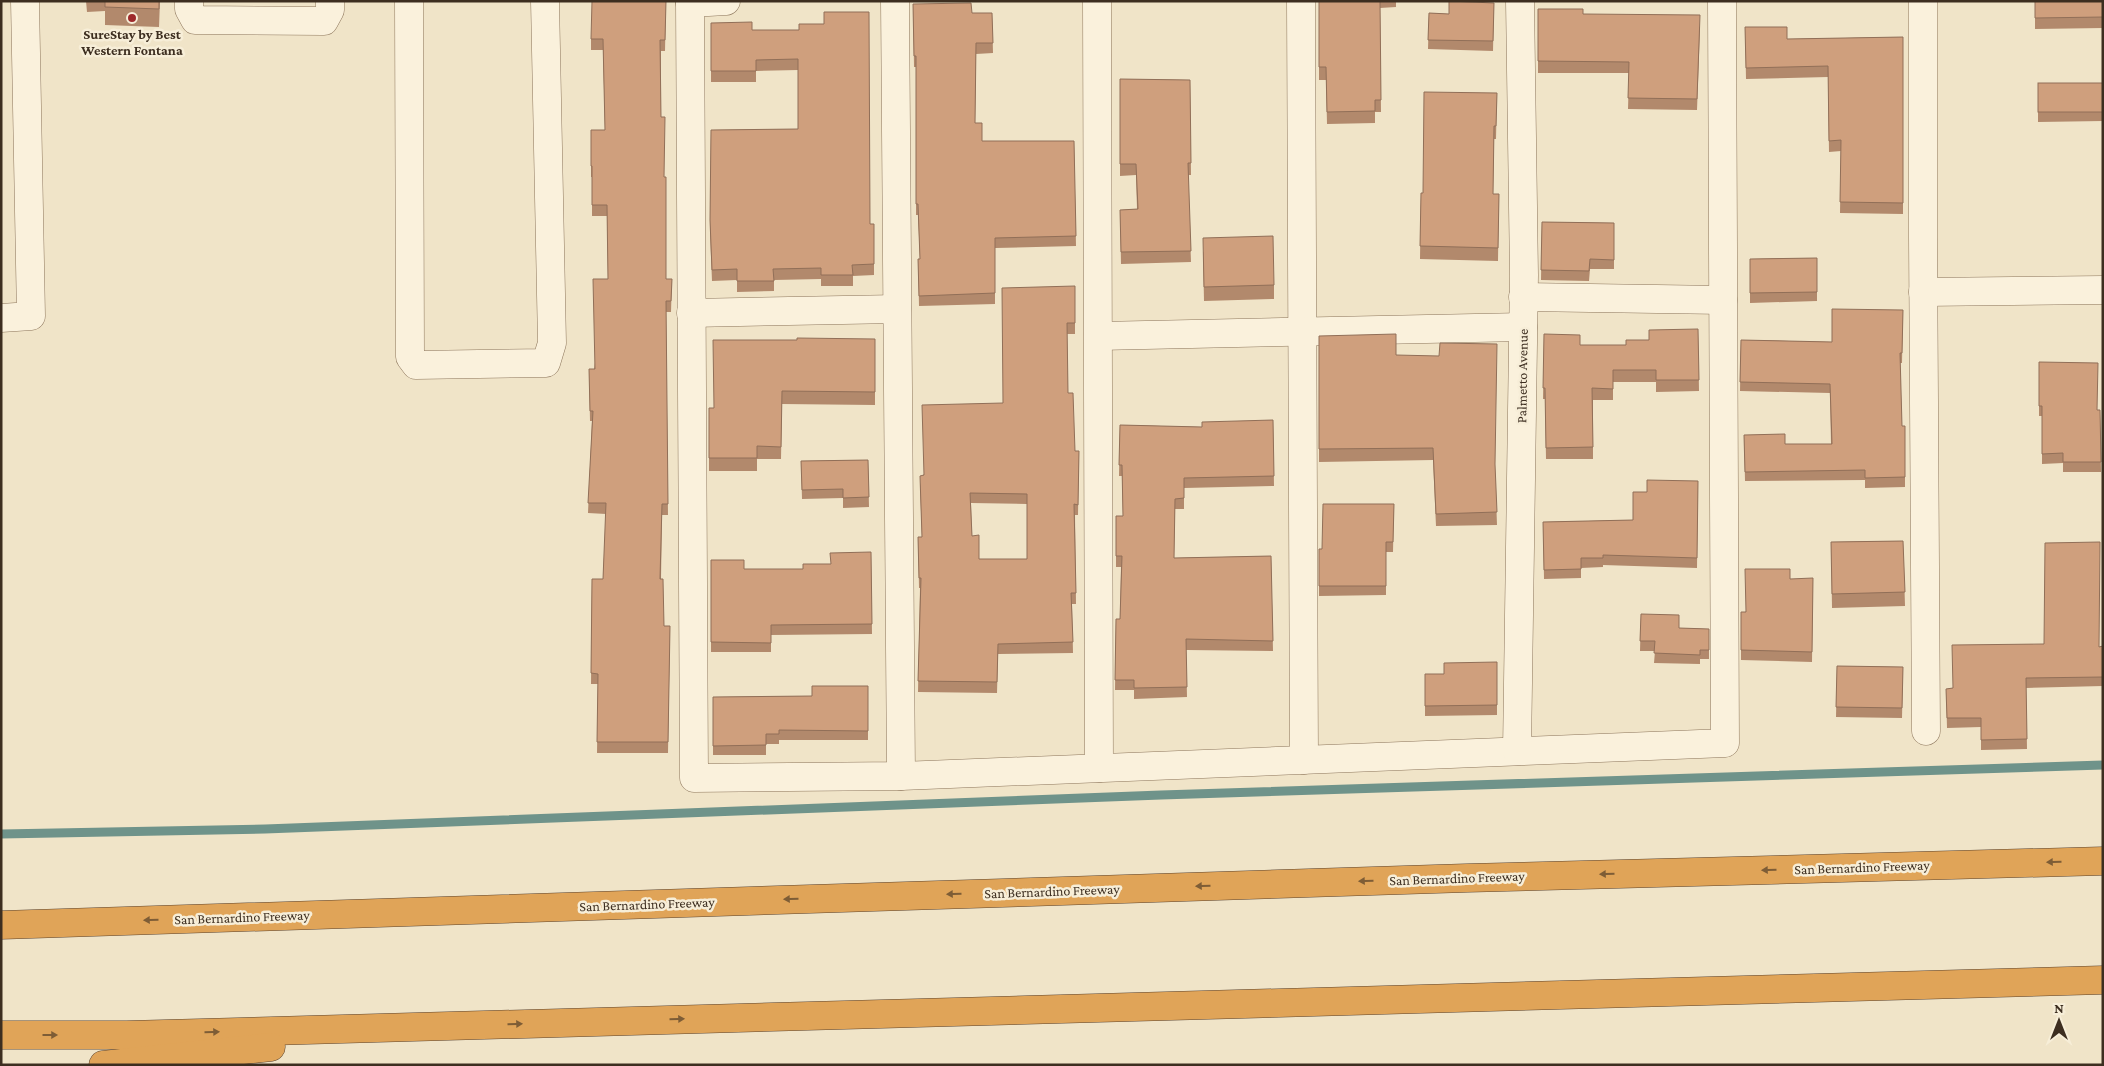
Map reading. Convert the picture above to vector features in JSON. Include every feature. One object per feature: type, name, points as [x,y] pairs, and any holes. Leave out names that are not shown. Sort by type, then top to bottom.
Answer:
[{"type":"highway","name":"San Bernardino Freeway","points":[[1,925],[1467,878],[2103,861]]},
{"type":"highway","points":[[1,1036],[127,1035],[2103,980]]},
{"type":"highway","points":[[103,1065],[481,1025]]},
{"type":"lane","points":[[1,318],[31,316],[25,1]]},
{"type":"lane","points":[[189,1],[189,9],[195,20],[314,21],[324,21],[330,10],[330,1]]},
{"type":"lane","points":[[409,1],[410,357],[416,365],[546,363],[552,343],[545,1]]},
{"type":"lane","points":[[726,1],[690,2],[694,778],[901,776],[1725,743],[1722,1]]},
{"type":"lane","points":[[895,1],[901,776]]},
{"type":"lane","points":[[1097,1],[1099,768]]},
{"type":"lane","points":[[1301,1],[1304,760]]},
{"type":"lane","name":"Palmetto Avenue","points":[[1517,751],[1523,327],[1520,1]]},
{"type":"lane","points":[[1924,1],[1923,292],[1926,731]]},
{"type":"lane","points":[[1923,292],[2103,290]]},
{"type":"lane","points":[[1523,297],[1723,300]]},
{"type":"lane","points":[[691,313],[897,309]]},
{"type":"lane","points":[[1099,336],[1523,327]]},
{"type":"building","points":[[105,1],[159,1],[159,9],[105,7]]},
{"type":"building","points":[[592,1],[666,1],[665,40],[660,40],[661,117],[665,117],[666,279],[672,279],[671,301],[666,301],[668,504],[662,504],[660,579],[663,579],[664,626],[670,626],[668,742],[597,742],[598,674],[591,673],[592,579],[603,579],[606,503],[588,503],[593,411],[590,411],[589,369],[595,369],[593,279],[608,279],[607,205],[592,205],[591,130],[605,130],[603,39],[591,39]]},
{"type":"building","points":[[1319,1],[1380,1],[1381,100],[1375,100],[1375,111],[1327,112],[1326,67],[1319,67]]},
{"type":"building","points":[[1449,1],[1494,3],[1493,41],[1428,40],[1429,13],[1449,14]]},
{"type":"building","points":[[2035,1],[2103,1],[2103,17],[2035,18]]},
{"type":"building","points":[[971,3],[972,13],[992,13],[993,43],[976,43],[975,123],[982,123],[982,141],[1074,141],[1076,236],[995,238],[995,293],[919,296],[918,259],[920,259],[918,204],[916,204],[916,56],[914,56],[913,4]]},
{"type":"building","points":[[1538,9],[1583,9],[1583,14],[1700,15],[1697,99],[1628,98],[1629,62],[1538,61]]},
{"type":"building","points":[[824,12],[869,12],[870,224],[874,224],[874,264],[852,265],[853,275],[821,275],[821,268],[773,269],[774,281],[737,281],[737,269],[712,270],[710,220],[711,130],[798,129],[798,59],[756,60],[756,71],[711,71],[711,23],[752,22],[752,30],[799,30],[799,24],[824,24]]},
{"type":"building","points":[[1745,27],[1787,27],[1787,39],[1903,37],[1903,203],[1840,202],[1841,140],[1829,141],[1828,66],[1746,68]]},
{"type":"building","points":[[1120,79],[1190,80],[1191,163],[1188,163],[1191,251],[1121,252],[1120,210],[1138,209],[1136,164],[1120,164]]},
{"type":"building","points":[[2038,83],[2103,83],[2103,112],[2038,112]]},
{"type":"building","points":[[1424,92],[1497,93],[1496,126],[1494,126],[1493,194],[1499,194],[1498,248],[1420,246],[1421,193],[1423,193]]},
{"type":"building","points":[[1542,222],[1614,223],[1614,260],[1590,259],[1589,271],[1541,270]]},
{"type":"building","points":[[1273,236],[1274,285],[1204,287],[1203,238]]},
{"type":"building","points":[[1817,258],[1817,292],[1750,293],[1750,259]]},
{"type":"building","points":[[1075,286],[1075,323],[1067,323],[1068,393],[1073,393],[1075,451],[1079,451],[1078,505],[1074,504],[1076,593],[1071,593],[1073,642],[998,644],[997,682],[918,681],[921,578],[919,578],[918,537],[922,537],[920,476],[924,475],[922,405],[1003,403],[1002,288]],"holes":[[[970,493],[1027,494],[1027,559],[979,559],[979,535],[972,536]]]},
{"type":"building","points":[[1832,309],[1903,310],[1902,353],[1900,353],[1902,426],[1905,426],[1905,477],[1865,478],[1865,470],[1745,472],[1744,435],[1785,434],[1785,444],[1832,444],[1830,384],[1740,382],[1741,340],[1832,342]]},
{"type":"building","points":[[1698,329],[1699,380],[1656,380],[1656,370],[1613,370],[1613,389],[1592,388],[1593,447],[1546,448],[1545,388],[1543,388],[1544,334],[1580,335],[1580,345],[1626,345],[1626,340],[1649,340],[1649,330]]},
{"type":"building","points":[[1396,334],[1396,355],[1439,356],[1440,343],[1497,344],[1495,464],[1497,512],[1436,514],[1433,448],[1319,449],[1319,336]]},
{"type":"building","points":[[797,338],[875,339],[875,392],[782,391],[781,447],[757,446],[757,458],[709,458],[709,408],[714,408],[713,340],[797,340]]},
{"type":"building","points":[[2039,362],[2098,363],[2097,410],[2100,410],[2101,462],[2063,462],[2063,453],[2042,454],[2042,406],[2039,406]]},
{"type":"building","points":[[1273,420],[1274,476],[1184,478],[1184,498],[1175,499],[1174,558],[1271,556],[1273,641],[1186,639],[1187,687],[1134,688],[1134,680],[1115,680],[1116,619],[1120,619],[1122,556],[1116,556],[1116,516],[1123,516],[1122,465],[1119,465],[1120,425],[1202,427],[1202,422]]},
{"type":"building","points":[[868,460],[869,497],[843,498],[843,489],[802,490],[801,461]]},
{"type":"building","points":[[1647,480],[1698,481],[1697,558],[1603,555],[1603,558],[1581,558],[1581,569],[1544,570],[1543,522],[1633,520],[1633,492],[1647,492]]},
{"type":"building","points":[[1323,504],[1394,504],[1393,542],[1386,542],[1386,586],[1319,586],[1319,549],[1322,549]]},
{"type":"building","points":[[1903,541],[1905,592],[1832,594],[1831,542]]},
{"type":"building","points":[[2100,542],[2099,647],[2103,646],[2103,677],[2026,678],[2027,739],[1981,740],[1981,718],[1947,718],[1946,689],[1953,688],[1952,645],[2044,644],[2045,543]]},
{"type":"building","points":[[871,552],[872,624],[771,625],[771,643],[711,642],[711,560],[744,560],[744,569],[803,569],[803,564],[831,564],[830,553]]},
{"type":"building","points":[[1745,569],[1790,569],[1790,579],[1813,578],[1812,652],[1741,650],[1741,612],[1746,612]]},
{"type":"building","points":[[1641,614],[1679,615],[1679,628],[1709,629],[1709,650],[1700,650],[1700,655],[1654,653],[1655,641],[1640,641]]},
{"type":"building","points":[[1497,662],[1497,705],[1425,706],[1425,674],[1444,674],[1444,663]]},
{"type":"building","points":[[1837,666],[1903,667],[1902,708],[1836,707]]},
{"type":"building","points":[[812,686],[868,686],[868,731],[779,730],[779,734],[766,734],[766,745],[713,746],[713,697],[812,696]]},
{"type":"waterway","points":[[1,834],[265,829],[1161,795],[2103,765]]},
{"type":"place","name":"SureStay by Best Western Fontana","points":[[132,18]]}]
